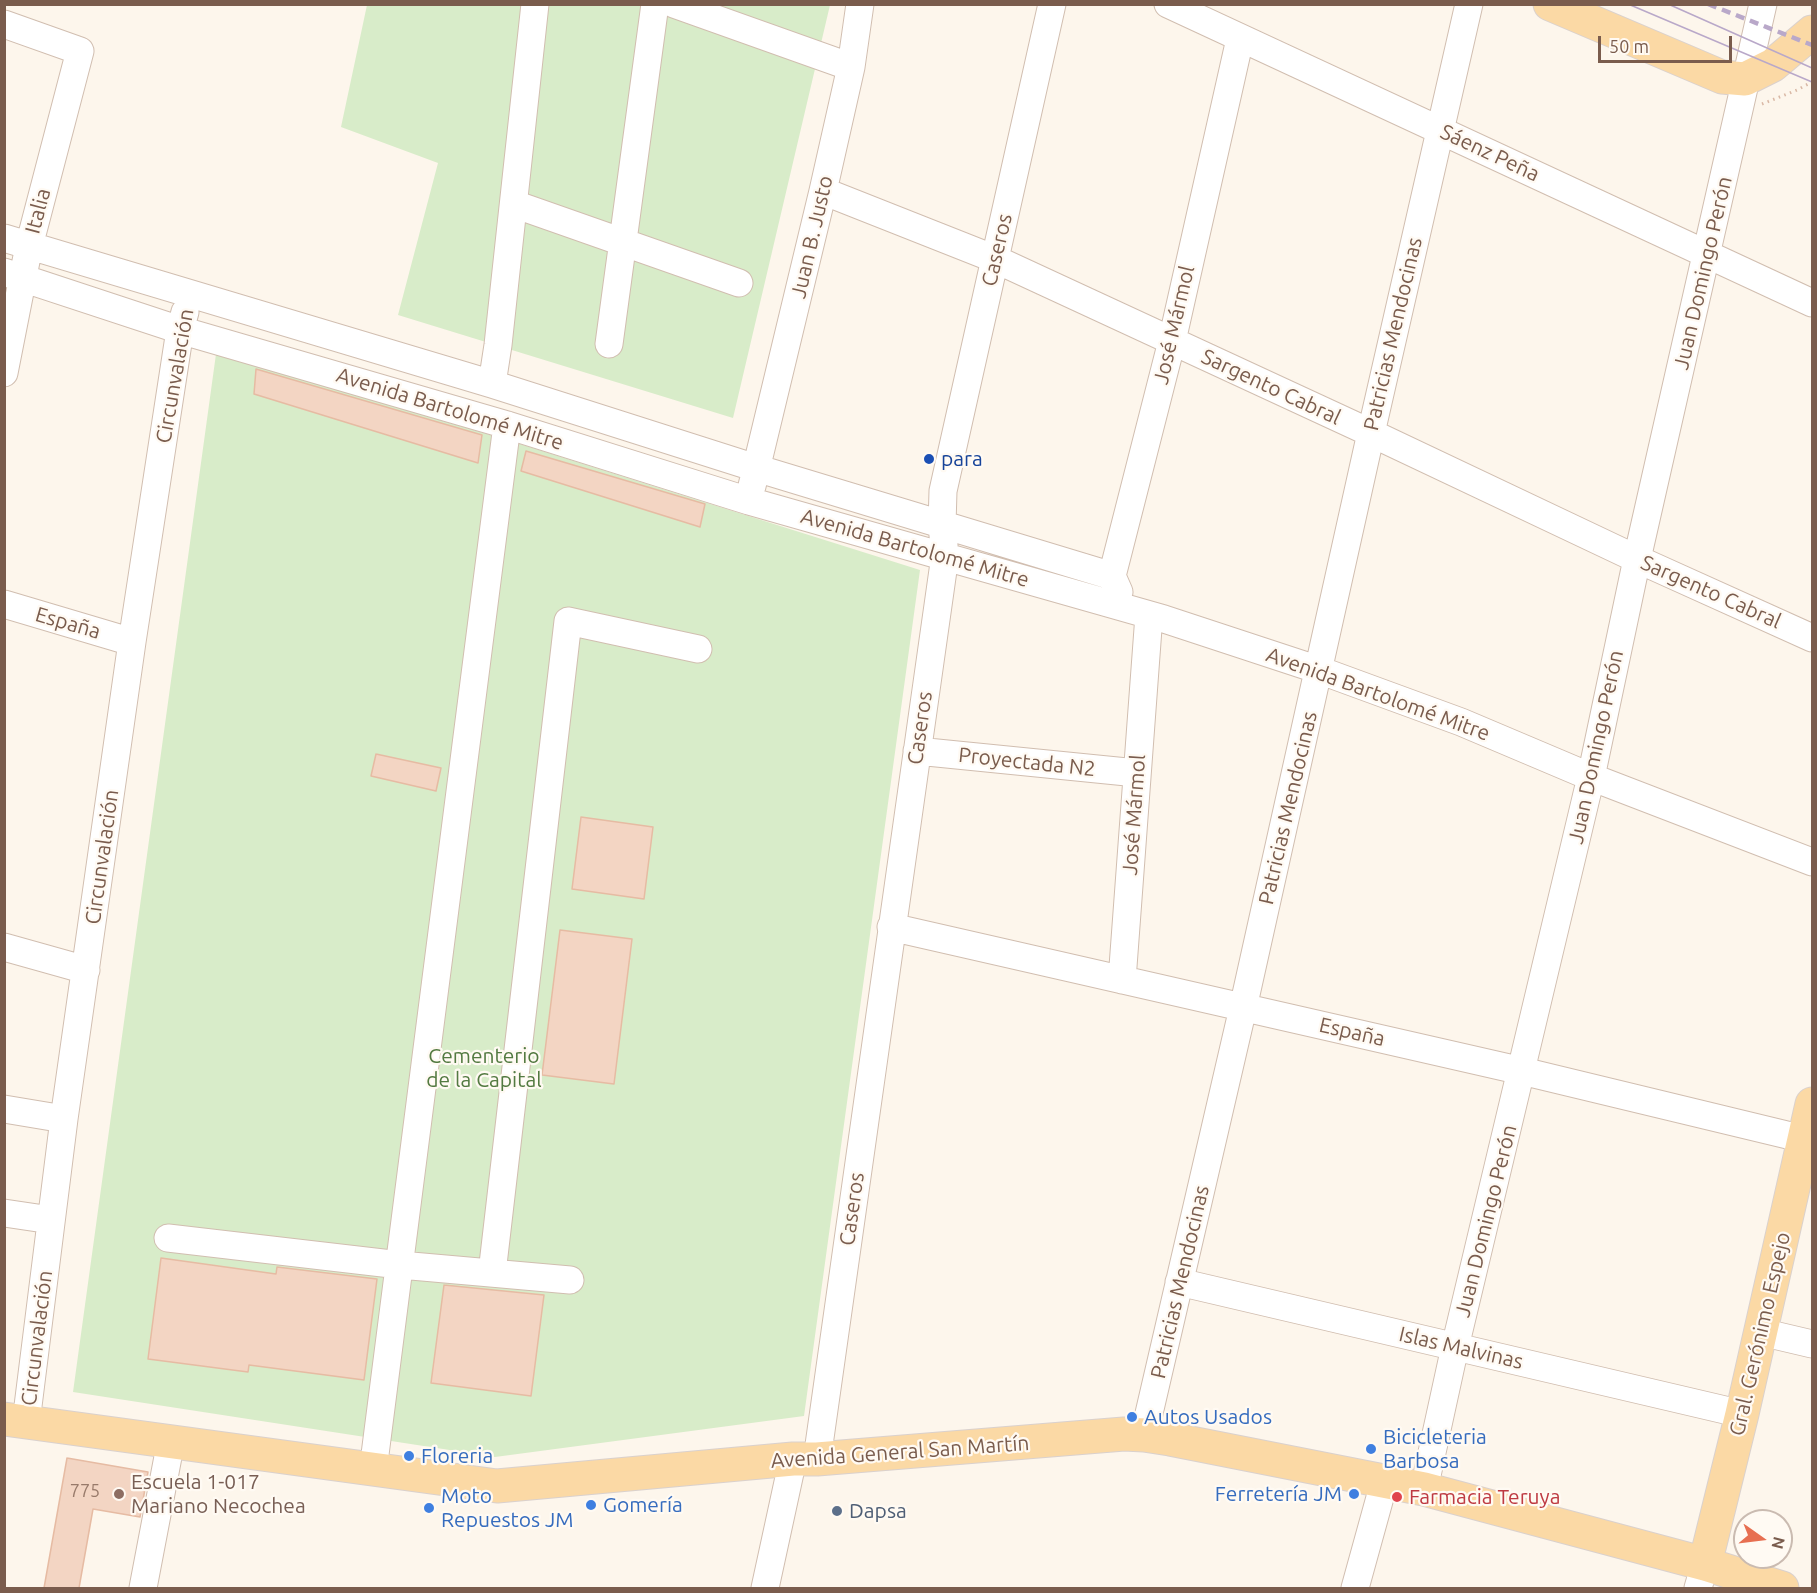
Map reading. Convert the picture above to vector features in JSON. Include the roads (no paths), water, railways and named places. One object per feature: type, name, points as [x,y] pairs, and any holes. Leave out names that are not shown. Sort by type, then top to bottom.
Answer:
[{"type":"main road","points":[[1551,4],[1722,76],[1743,94],[1812,32]]},
{"type":"main road","name":"Gral. Gerónimo Espejo","points":[[1701,1576],[1808,1140],[1812,1104]]},
{"type":"main road","name":"Avenida General San Martín","points":[[15,1420],[497,1486],[805,1459],[1124,1434],[1144,1435],[1424,1489],[1701,1576],[1782,1588]]},
{"type":"street","points":[[492,384],[535,4]]},
{"type":"street","points":[[609,344],[655,4]]},
{"type":"street","points":[[674,4],[851,67]]},
{"type":"street","name":"Juan B. Justo","points":[[749,501],[851,67],[860,4]]},
{"type":"street","name":"Caseros","points":[[765,1588],[805,1459],[891,927],[945,556],[942,525],[943,491],[1052,4]]},
{"type":"street","name":"Sáenz Peña","points":[[1168,4],[1239,39],[1440,129],[1812,303]]},
{"type":"street","name":"Patricias Mendocinas","points":[[1144,1435],[1243,1008],[1469,4]]},
{"type":"street","name":"Juan Domingo Perón","points":[[1424,1489],[1455,1347],[1591,777],[1637,559],[1763,4]]},
{"type":"street","name":"Italia","points":[[4,24],[80,51],[17,242],[4,373]]},
{"type":"street","name":"José Mármol","points":[[1122,980],[1137,773],[1138,611],[1112,576],[1172,341],[1239,39]]},
{"type":"street","name":"Sargento Cabral","points":[[823,191],[995,259],[1637,559],[1812,638]]},
{"type":"street","points":[[514,204],[739,283]]},
{"type":"street","name":"Avenida Bartolomé Mitre","points":[[17,242],[492,384],[756,468],[1112,576]]},
{"type":"street","name":"Avenida Bartolomé Mitre","points":[[14,275],[180,330],[507,425],[749,501],[1138,611],[1319,670],[1461,723],[1591,777],[1812,862]]},
{"type":"street","name":"Circunvalación","points":[[15,1420],[51,1220],[132,642],[180,330],[190,294]]},
{"type":"street","points":[[373,1470],[507,425]]},
{"type":"street","name":"España","points":[[4,604],[132,642]]},
{"type":"street","points":[[492,1273],[568,621],[698,649]]},
{"type":"street","name":"Proyectada N2","points":[[917,751],[1137,773]]},
{"type":"street","name":"España","points":[[891,927],[1522,1071],[1808,1140]]},
{"type":"street","points":[[4,947],[86,970]]},
{"type":"street","points":[[4,1109],[64,1119]]},
{"type":"street","points":[[4,1213],[51,1220]]},
{"type":"street","points":[[168,1238],[400,1265],[570,1280]]},
{"type":"street","name":"Islas Malvinas","points":[[1179,1282],[1742,1414]]},
{"type":"street","points":[[1761,1332],[1812,1344]]},
{"type":"street","points":[[143,1588],[171,1441]]},
{"type":"street","points":[[1355,1588],[1384,1483]]},
{"type":"tram line","points":[[1628,4],[1812,82]]},
{"type":"tram line","points":[[1668,4],[1812,68]]},
{"type":"railway","points":[[1708,4],[1812,45]]},
{"type":"place","name":"para","points":[[929,459]]},
{"type":"place","name":"Autos Usados","points":[[1132,1417]]},
{"type":"place","name":"Bicicleteria Barbosa","points":[[1371,1449]]},
{"type":"place","name":"Floreria","points":[[409,1456]]},
{"type":"place","name":"Escuela 1-017 Mariano Necochea","points":[[119,1494]]},
{"type":"place","name":"Ferretería JM","points":[[1354,1494]]},
{"type":"place","name":"Farmacia Teruya","points":[[1397,1497]]},
{"type":"place","name":"Gomería","points":[[591,1505]]},
{"type":"place","name":"Moto Repuestos JM","points":[[429,1508]]},
{"type":"place","name":"Dapsa","points":[[837,1511]]},
{"type":"park label","name":"Cementerio de la Capital","points":[[484,1068]]}]
